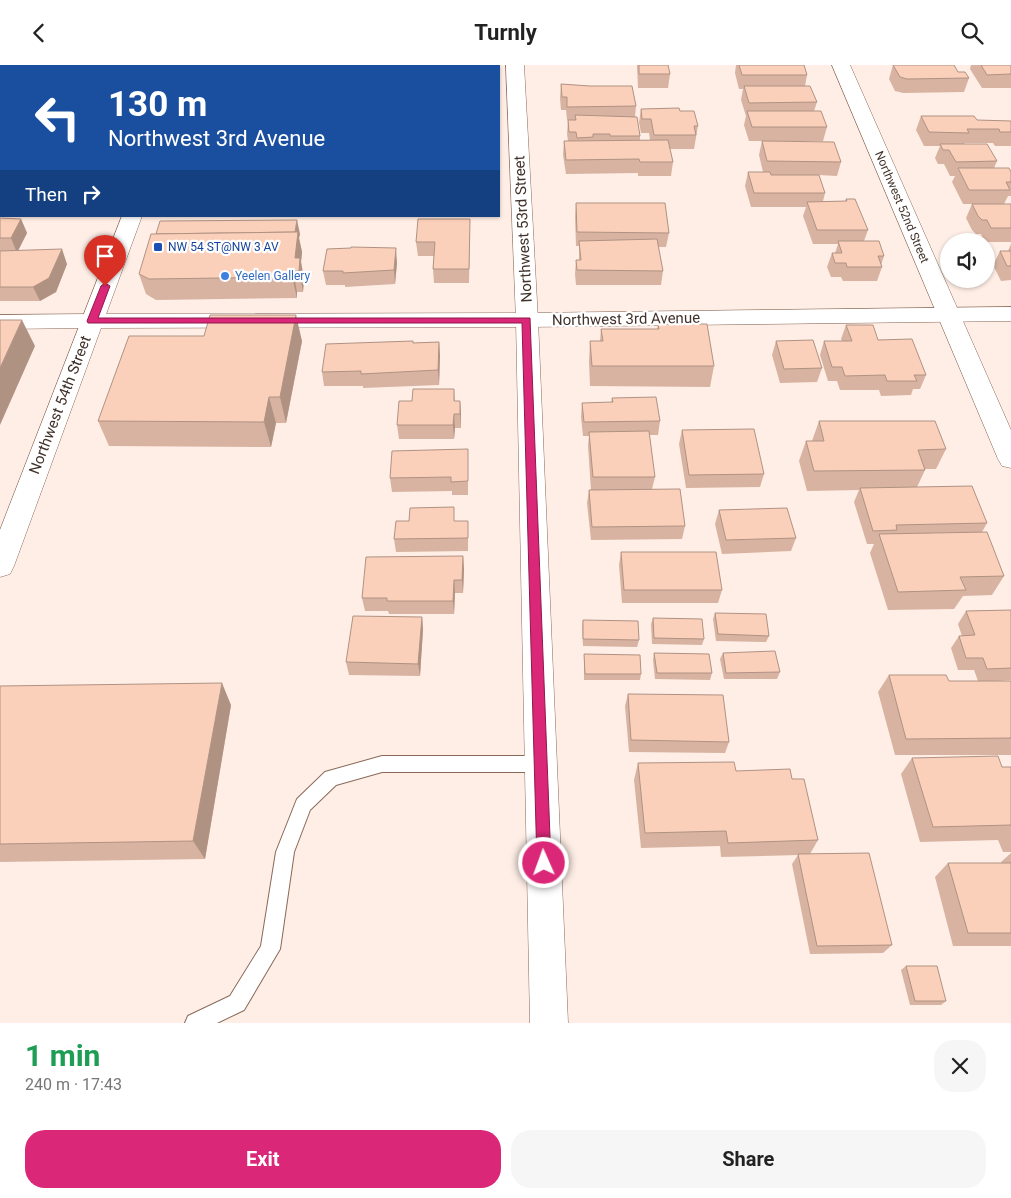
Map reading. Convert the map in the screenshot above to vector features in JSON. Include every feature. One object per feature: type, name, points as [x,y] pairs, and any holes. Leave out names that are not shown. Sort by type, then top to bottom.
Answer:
[{"type":"street","name":"Northwest 53rd Street","points":[[515,65],[527,320],[549,1023]]},
{"type":"street","name":"Northwest 52nd Street","points":[[841,65],[1011,459]]},
{"type":"street","name":"Northwest 54th Street","points":[[0,565],[132,217]]},
{"type":"street","name":"Northwest 3rd Avenue","points":[[0,322],[527,320],[1011,314]]},
{"type":"lane","points":[[195,1023],[237,1003],[270,949],[285,852],[304,805],[331,778],[382,764],[541,764]]},
{"type":"building","points":[[639,65],[668,65],[670,74],[639,74]]},
{"type":"building","points":[[739,65],[804,65],[807,75],[742,75]]},
{"type":"building","points":[[893,65],[954,65],[958,72],[965,72],[969,78],[907,79],[900,77]]},
{"type":"building","points":[[981,65],[1011,65],[1011,74],[987,75]]},
{"type":"building","points":[[561,84],[632,86],[636,106],[567,107],[567,97],[562,97]]},
{"type":"building","points":[[744,86],[810,86],[817,102],[749,103]]},
{"type":"building","points":[[679,108],[680,111],[694,111],[698,126],[694,126],[696,135],[654,135],[651,119],[642,119],[641,109]]},
{"type":"building","points":[[747,111],[821,111],[827,127],[752,127]]},
{"type":"building","points":[[575,115],[637,117],[640,136],[593,134],[593,137],[577,138],[576,132],[569,132],[568,120],[576,120]]},
{"type":"building","points":[[921,116],[974,116],[977,120],[1011,121],[1011,132],[1000,132],[999,129],[967,129],[969,133],[929,132]]},
{"type":"building","points":[[668,140],[673,162],[640,162],[639,159],[566,160],[564,141]]},
{"type":"building","points":[[762,141],[834,142],[841,162],[767,161]]},
{"type":"building","points":[[940,144],[987,144],[997,161],[956,162],[949,150],[943,150]]},
{"type":"building","points":[[958,168],[1009,168],[1011,182],[1006,182],[1010,190],[969,190]]},
{"type":"building","points":[[748,172],[770,172],[771,175],[819,175],[825,193],[754,193]]},
{"type":"building","points":[[846,199],[855,199],[868,230],[817,230],[807,202],[847,201]]},
{"type":"building","points":[[576,203],[665,203],[669,233],[577,232]]},
{"type":"building","points":[[972,204],[1011,204],[1011,228],[991,228],[987,220],[982,220],[978,216]]},
{"type":"building","points":[[0,218],[21,219],[11,238],[0,238]]},
{"type":"building","points":[[418,219],[470,219],[469,269],[433,269],[435,242],[416,242]]},
{"type":"building","points":[[297,220],[295,232],[156,234],[160,221]]},
{"type":"building","points":[[298,232],[295,258],[300,258],[299,271],[293,271],[292,277],[149,279],[139,274],[151,234]]},
{"type":"building","points":[[657,239],[663,271],[577,270],[576,260],[581,260],[579,241]]},
{"type":"building","points":[[838,241],[879,241],[884,256],[878,256],[882,267],[847,267],[846,263],[835,263],[832,253],[842,253]]},
{"type":"building","points":[[351,247],[396,248],[394,270],[343,273],[343,271],[323,271],[327,249]]},
{"type":"building","points":[[62,249],[49,278],[33,287],[0,287],[0,251]]},
{"type":"building","points":[[1000,251],[1011,251],[1011,266],[1007,266]]},
{"type":"building","points":[[210,315],[296,315],[280,397],[269,397],[264,422],[98,421],[129,336],[204,336]]},
{"type":"building","points":[[0,320],[22,320],[0,368]]},
{"type":"building","points":[[658,324],[707,324],[714,366],[592,366],[590,341],[603,341],[601,329],[659,329]]},
{"type":"building","points":[[846,325],[873,325],[878,340],[912,339],[926,375],[914,375],[917,381],[887,381],[885,375],[845,376],[842,367],[832,367],[824,341],[852,341]]},
{"type":"building","points":[[813,340],[822,368],[784,369],[776,341]]},
{"type":"building","points":[[413,341],[413,343],[439,342],[438,370],[361,374],[361,371],[322,372],[326,344]]},
{"type":"building","points":[[413,389],[454,389],[454,401],[460,401],[460,414],[454,414],[453,425],[397,425],[399,401],[412,401]]},
{"type":"building","points":[[656,397],[660,421],[584,422],[582,403],[613,402],[612,398]]},
{"type":"building","points":[[819,421],[935,421],[946,449],[918,450],[925,470],[814,471],[806,441],[824,441]]},
{"type":"building","points":[[754,429],[764,474],[689,475],[682,430]]},
{"type":"building","points":[[649,431],[655,477],[593,477],[589,432]]},
{"type":"building","points":[[468,449],[468,481],[451,482],[451,477],[390,478],[392,451]]},
{"type":"building","points":[[972,486],[987,523],[896,525],[897,530],[873,531],[860,488]]},
{"type":"building","points":[[680,489],[685,526],[592,527],[589,490]]},
{"type":"building","points":[[454,507],[454,521],[468,521],[468,538],[394,539],[396,521],[409,521],[410,508]]},
{"type":"building","points":[[787,508],[796,538],[726,540],[719,510]]},
{"type":"building","points":[[987,532],[1004,576],[960,577],[966,590],[898,592],[879,534]]},
{"type":"building","points":[[621,552],[716,552],[722,590],[624,590]]},
{"type":"building","points":[[463,556],[462,580],[454,580],[453,601],[387,601],[387,598],[362,598],[366,557]]},
{"type":"building","points":[[1011,610],[1011,668],[987,669],[983,658],[966,658],[959,636],[975,635],[966,611]]},
{"type":"building","points":[[715,613],[766,614],[769,636],[718,634]]},
{"type":"building","points":[[353,616],[422,617],[418,664],[346,662]]},
{"type":"building","points":[[653,618],[702,619],[704,639],[654,638]]},
{"type":"building","points":[[583,620],[638,621],[639,640],[583,639]]},
{"type":"building","points":[[775,651],[780,672],[726,673],[723,653]]},
{"type":"building","points":[[654,653],[709,654],[712,673],[657,673]]},
{"type":"building","points":[[584,654],[640,655],[641,674],[585,674]]},
{"type":"building","points":[[889,675],[946,675],[949,681],[1011,681],[1011,738],[906,739]]},
{"type":"building","points":[[222,683],[193,841],[0,844],[0,686]]},
{"type":"building","points":[[628,694],[723,695],[729,742],[631,740]]},
{"type":"building","points":[[998,756],[1002,767],[1011,767],[1011,825],[933,827],[912,758]]},
{"type":"building","points":[[734,762],[736,771],[790,769],[792,779],[804,779],[818,840],[728,843],[726,831],[645,833],[638,763]]},
{"type":"building","points":[[869,853],[892,945],[817,946],[798,854]]},
{"type":"building","points":[[948,863],[1011,863],[1011,933],[968,933]]},
{"type":"building","points":[[906,966],[937,966],[946,1001],[915,1001]]},
{"type":"place","name":"NW 54 ST@NW 3 AV","points":[[158,247]]},
{"type":"place","name":"Yeelen Gallery","points":[[225,276]]},
{"type":"route","points":[[105,286],[92,321],[527,320],[544,863]]}]
